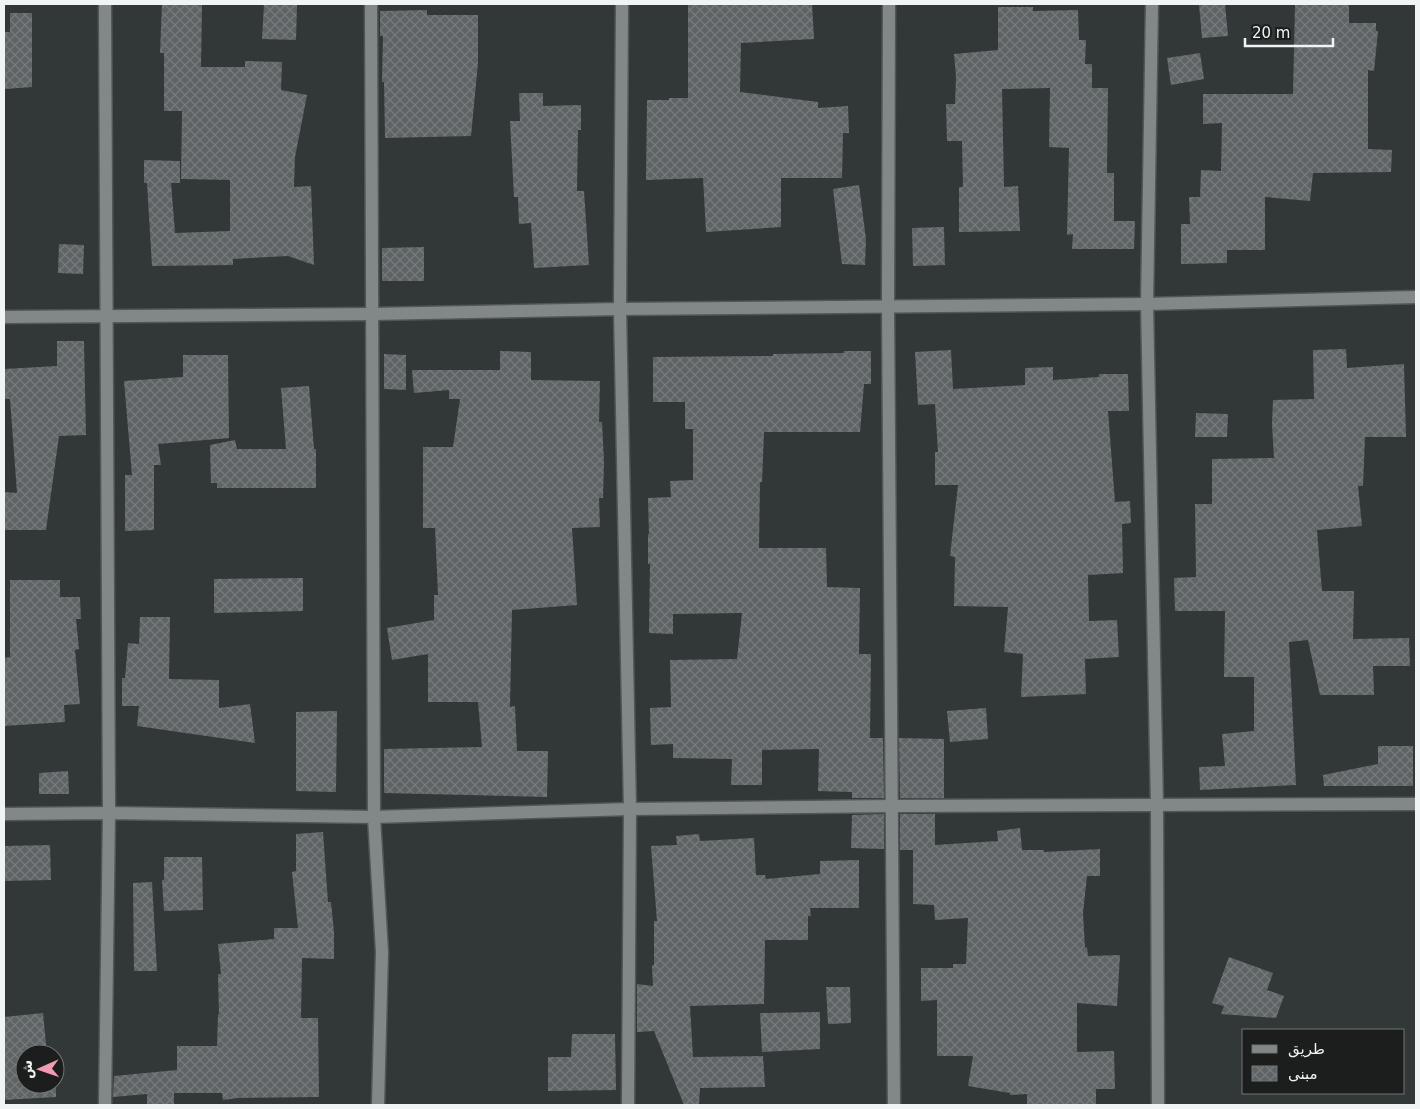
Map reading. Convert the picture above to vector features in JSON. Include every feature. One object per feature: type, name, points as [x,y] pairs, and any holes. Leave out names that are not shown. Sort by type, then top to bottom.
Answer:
[{"type":"street","points":[[105,4],[109,813],[105,1105]]},
{"type":"street","points":[[371,4],[374,817],[382,952],[378,1105]]},
{"type":"street","points":[[622,4],[620,309],[630,809],[628,1105]]},
{"type":"street","points":[[889,4],[888,307],[894,1105]]},
{"type":"street","points":[[1152,4],[1147,304],[1157,805],[1158,1105]]},
{"type":"street","points":[[4,317],[1147,304],[1416,298]]},
{"type":"street","points":[[4,814],[109,813],[374,817],[630,809],[1416,804]]},
{"type":"building","points":[[162,4],[202,4],[201,67],[245,67],[245,61],[282,62],[281,90],[307,95],[295,157],[294,187],[311,186],[314,265],[288,256],[233,259],[233,265],[152,266],[147,183],[144,183],[144,160],[180,161],[180,183],[171,183],[175,233],[230,231],[230,180],[181,179],[182,111],[164,111],[164,53],[160,53]]},
{"type":"building","points":[[264,4],[297,4],[296,40],[262,39]]},
{"type":"building","points":[[688,4],[812,4],[814,39],[741,43],[740,92],[818,102],[818,108],[848,106],[849,133],[843,133],[842,178],[781,178],[781,227],[706,232],[703,178],[646,180],[647,100],[688,98]]},
{"type":"building","points":[[1199,4],[1225,4],[1228,36],[1202,38]]},
{"type":"building","points":[[1295,4],[1349,4],[1349,23],[1376,23],[1376,31],[1378,31],[1374,71],[1368,70],[1368,149],[1392,150],[1391,172],[1313,173],[1310,201],[1265,197],[1265,250],[1227,250],[1227,263],[1181,264],[1181,224],[1190,224],[1189,197],[1200,197],[1201,170],[1221,171],[1222,123],[1203,124],[1203,94],[1293,94]]},
{"type":"building","points":[[998,7],[1033,7],[1033,11],[1078,10],[1079,40],[1086,40],[1085,64],[1092,64],[1092,88],[1108,88],[1107,173],[1114,173],[1114,221],[1135,221],[1134,249],[1072,249],[1073,234],[1067,235],[1069,148],[1049,147],[1050,88],[1002,89],[1004,187],[1018,186],[1020,231],[959,232],[959,187],[963,187],[962,141],[947,141],[946,104],[955,104],[956,77],[954,54],[998,50]]},
{"type":"building","points":[[427,10],[427,15],[478,15],[478,63],[471,136],[385,138],[384,82],[382,82],[383,36],[380,36],[380,11]]},
{"type":"building","points":[[10,13],[32,13],[32,87],[5,89],[4,32],[10,32]]},
{"type":"building","points":[[1200,53],[1204,79],[1171,85],[1167,58]]},
{"type":"building","points":[[519,93],[543,93],[543,106],[581,105],[581,130],[578,130],[577,191],[584,191],[589,265],[534,268],[531,223],[519,224],[518,197],[514,197],[510,121],[520,121]]},
{"type":"building","points":[[859,185],[866,239],[865,265],[842,264],[833,189]]},
{"type":"building","points":[[944,227],[945,265],[913,266],[912,228]]},
{"type":"building","points":[[59,244],[84,245],[83,274],[58,273]]},
{"type":"building","points":[[424,247],[424,281],[382,281],[382,248]]},
{"type":"building","points":[[57,341],[84,341],[86,435],[59,436],[46,530],[4,530],[4,492],[17,493],[10,399],[4,399],[4,369],[57,366]]},
{"type":"building","points":[[1346,349],[1347,368],[1404,364],[1406,437],[1365,437],[1363,486],[1358,486],[1362,526],[1317,530],[1322,591],[1354,591],[1353,639],[1409,638],[1410,666],[1373,666],[1374,695],[1320,695],[1308,640],[1289,642],[1296,785],[1200,790],[1199,767],[1225,766],[1222,734],[1254,731],[1254,677],[1224,677],[1225,611],[1175,611],[1174,578],[1196,577],[1195,504],[1212,504],[1212,459],[1274,458],[1273,400],[1314,399],[1313,350]]},
{"type":"building","points":[[951,350],[953,389],[1025,385],[1025,368],[1053,367],[1053,380],[1099,377],[1099,374],[1128,374],[1129,411],[1108,411],[1115,502],[1130,501],[1131,523],[1122,524],[1123,573],[1088,575],[1089,621],[1117,620],[1119,657],[1085,659],[1086,694],[1021,697],[1023,654],[1004,652],[1008,607],[954,606],[955,557],[950,556],[958,485],[935,485],[935,452],[938,452],[935,404],[918,405],[915,352]]},
{"type":"building","points":[[500,351],[531,352],[531,380],[600,381],[599,422],[602,422],[603,498],[599,498],[600,527],[572,528],[577,605],[512,610],[510,707],[515,706],[517,751],[548,751],[547,797],[384,793],[384,749],[482,747],[478,702],[428,702],[428,654],[392,660],[387,628],[434,620],[434,595],[438,595],[435,528],[423,528],[423,447],[453,447],[460,399],[449,399],[449,390],[414,393],[412,370],[500,370]]},
{"type":"building","points":[[844,351],[871,351],[871,384],[864,384],[860,432],[764,432],[762,482],[760,482],[759,548],[826,548],[827,587],[860,588],[859,654],[871,654],[870,738],[883,738],[884,798],[852,798],[852,792],[818,791],[819,749],[762,750],[762,785],[731,785],[732,759],[673,758],[673,744],[651,745],[650,708],[671,707],[670,660],[737,659],[742,613],[673,614],[673,634],[649,633],[650,564],[648,564],[648,498],[671,497],[670,481],[693,480],[693,429],[685,429],[685,402],[653,402],[653,357],[773,356],[773,354],[844,353]]},
{"type":"building","points":[[384,354],[406,355],[406,390],[384,389]]},
{"type":"building","points":[[183,355],[228,355],[229,438],[158,444],[161,465],[154,465],[154,530],[125,531],[125,475],[132,475],[124,381],[183,377]]},
{"type":"building","points":[[309,386],[314,449],[316,449],[316,488],[217,488],[217,483],[211,483],[210,445],[235,440],[237,449],[286,449],[281,388]]},
{"type":"building","points":[[1196,413],[1228,414],[1227,437],[1195,437]]},
{"type":"building","points":[[303,578],[303,611],[214,613],[214,579]]},
{"type":"building","points":[[10,580],[60,580],[60,597],[80,597],[81,619],[76,619],[79,649],[75,650],[80,704],[64,705],[65,722],[4,726],[4,658],[10,657]]},
{"type":"building","points":[[140,617],[170,617],[169,679],[219,680],[219,708],[250,704],[255,743],[137,726],[139,706],[122,706],[122,678],[125,678],[128,643],[139,644]]},
{"type":"building","points":[[986,708],[988,739],[950,742],[947,711]]},
{"type":"building","points":[[337,711],[336,792],[296,791],[296,712]]},
{"type":"building","points":[[899,738],[944,739],[944,798],[900,798]]},
{"type":"building","points":[[1378,746],[1413,746],[1413,786],[1324,786],[1323,775],[1378,764]]},
{"type":"building","points":[[68,771],[69,794],[39,794],[39,773]]},
{"type":"building","points":[[884,814],[884,849],[851,848],[852,815]]},
{"type":"building","points":[[900,814],[935,814],[935,845],[998,841],[997,831],[1020,828],[1022,850],[1044,850],[1044,852],[1100,849],[1100,876],[1087,876],[1083,913],[1085,948],[1087,947],[1088,956],[1120,955],[1117,1006],[1077,1003],[1077,1052],[1114,1051],[1115,1089],[1096,1089],[1096,1105],[1027,1105],[1027,1094],[1010,1095],[1010,1093],[968,1086],[973,1056],[937,1056],[937,1000],[921,1001],[921,968],[953,968],[953,964],[966,964],[968,918],[935,920],[934,905],[913,904],[913,850],[900,850]]},
{"type":"building","points":[[323,832],[328,902],[331,902],[334,932],[334,959],[302,958],[301,1018],[318,1018],[319,1097],[238,1098],[223,1100],[222,1093],[174,1093],[174,1105],[147,1105],[147,1094],[113,1097],[114,1076],[177,1070],[177,1046],[217,1046],[219,1014],[218,974],[221,974],[218,944],[274,939],[274,928],[298,928],[292,872],[296,871],[296,834]]},
{"type":"building","points":[[699,834],[700,841],[754,838],[756,875],[765,875],[766,879],[820,874],[820,861],[859,860],[859,908],[810,908],[808,940],[765,940],[764,1004],[690,1006],[693,1057],[763,1056],[765,1087],[700,1088],[699,1105],[684,1105],[654,1031],[637,1032],[637,984],[653,986],[654,921],[657,921],[651,846],[677,845],[676,836]]},
{"type":"building","points":[[50,845],[51,880],[4,881],[4,846]]},
{"type":"building","points":[[164,857],[202,857],[203,910],[164,911],[162,880],[164,880]]},
{"type":"building","points":[[152,882],[157,971],[134,971],[133,883]]},
{"type":"building","points":[[1229,957],[1273,973],[1267,990],[1284,996],[1276,1018],[1221,1014],[1224,1006],[1212,1003]]},
{"type":"building","points":[[826,987],[850,987],[851,1023],[828,1024]]},
{"type":"building","points":[[820,1012],[820,1049],[762,1052],[760,1013]]},
{"type":"building","points":[[43,1013],[46,1044],[15,1044],[15,1094],[56,1094],[56,1097],[4,1100],[4,1017]]},
{"type":"building","points":[[572,1034],[615,1034],[616,1090],[548,1091],[548,1057],[571,1057]]}]
